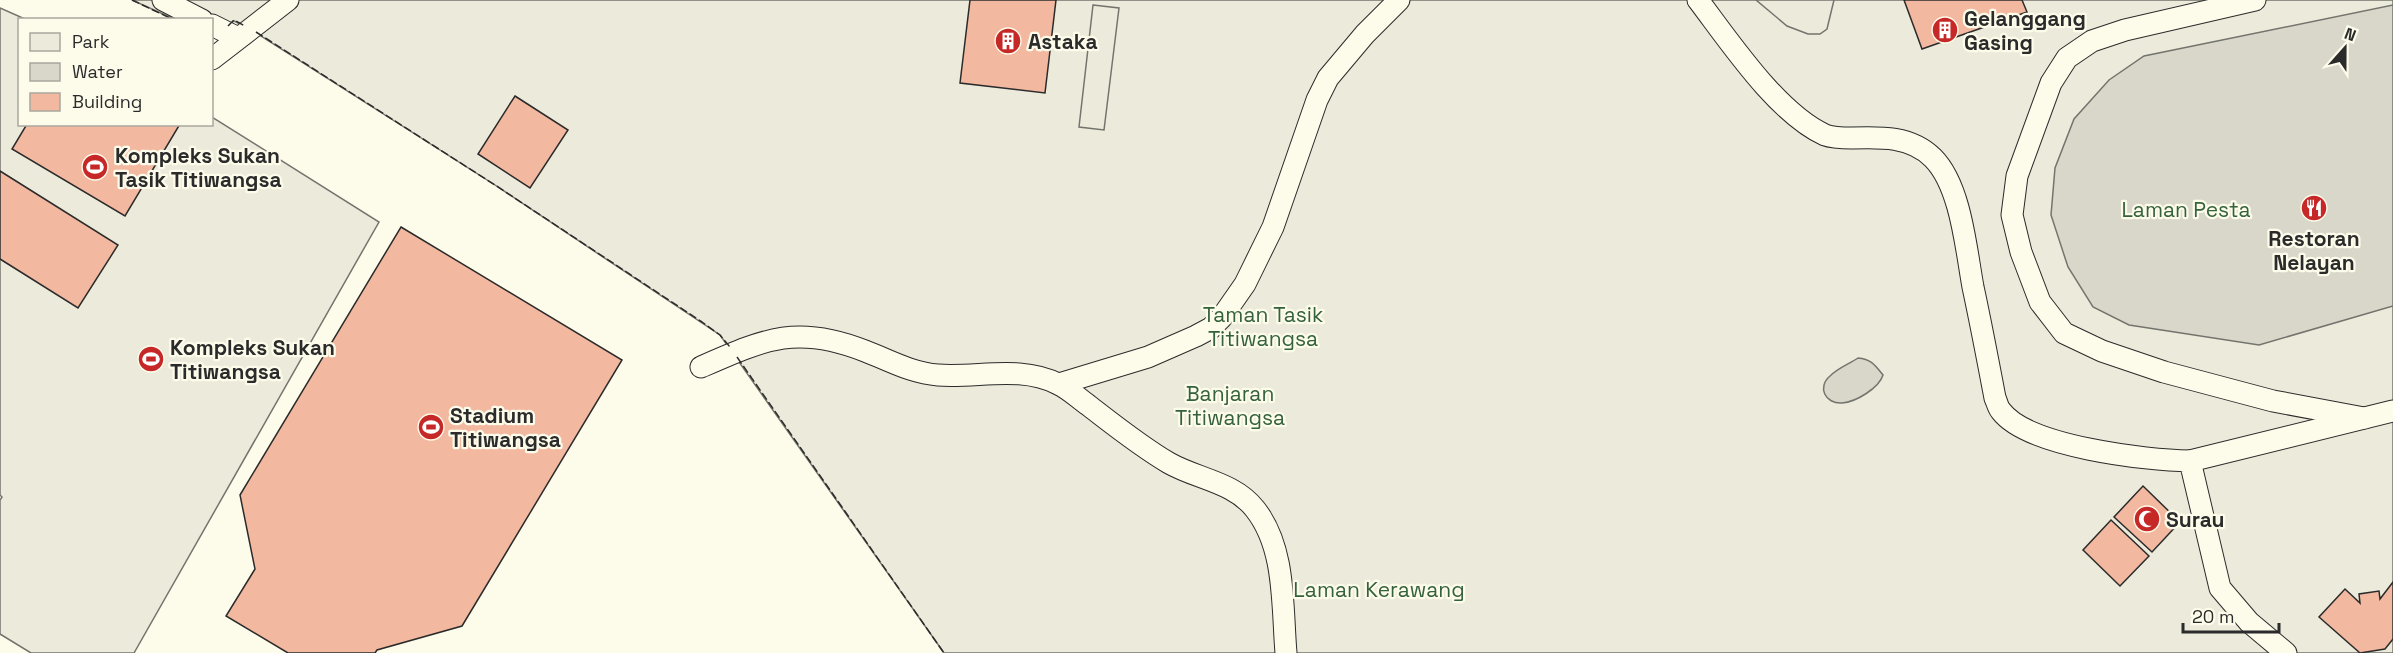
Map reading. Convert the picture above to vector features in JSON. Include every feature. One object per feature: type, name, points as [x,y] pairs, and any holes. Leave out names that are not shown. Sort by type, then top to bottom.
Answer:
[{"type":"street","points":[[163,0],[198,18]]},
{"type":"street","points":[[213,58],[288,0]]},
{"type":"street","points":[[1059,384],[1148,357],[1196,336],[1210,328],[1222,317],[1245,284],[1273,227],[1317,100],[1328,78],[1365,33],[1399,0]]},
{"type":"street","points":[[1698,0],[1754,72],[1795,114],[1814,129],[1828,136],[1884,138],[1909,142],[1935,160],[1946,175],[1959,212],[1995,399],[2001,411],[2024,427],[2061,444],[2153,459],[2190,461],[2393,411]]},
{"type":"street","points":[[2255,0],[2125,30],[2092,41],[2067,58],[2051,83],[2017,176],[2012,214],[2021,252],[2040,302],[2064,333],[2102,351],[2164,372],[2273,401],[2364,418]]},
{"type":"street","points":[[213,26],[238,38]]},
{"type":"street","points":[[701,367],[751,345],[804,336],[846,344],[918,372],[938,375],[1037,375],[1059,384],[1150,452],[1175,466],[1245,497],[1257,511],[1275,550],[1280,578],[1286,653]]},
{"type":"street","points":[[2190,461],[2220,588],[2249,622],[2286,653]]},
{"type":"green space","name":"Taman Tasik Titiwangsa","points":[[132,0],[2393,0],[2393,653],[944,653],[720,335],[495,185],[250,29],[234,21],[214,38],[213,18],[172,18]]},
{"type":"green space","name":"Kompleks Sukan Titiwangsa","points":[[0,8],[23,18],[18,18],[18,126],[213,126],[213,118],[379,222],[134,653],[31,653],[0,634],[0,500],[2,497],[0,495]]},
{"type":"shaded area","points":[[1756,0],[1834,0],[1827,29],[1820,34],[1808,34],[1787,26]]},
{"type":"shaded area","points":[[1093,5],[1119,8],[1104,130],[1079,127]]},
{"type":"water","points":[[2393,5],[2393,306],[2259,345],[2129,325],[2093,307],[2068,267],[2051,215],[2055,168],[2074,119],[2109,80],[2144,56]]},
{"type":"water","points":[[1858,358],[1875,365],[1883,375],[1881,380],[1866,394],[1854,400],[1842,403],[1831,401],[1824,390],[1826,380]]},
{"type":"building","name":"Astaka","points":[[970,0],[1056,0],[1045,93],[960,83]]},
{"type":"building","name":"Gelanggang Gasing","points":[[1904,0],[2022,0],[2027,12],[1922,49]]},
{"type":"building","points":[[515,96],[568,130],[530,188],[478,154]]},
{"type":"building","points":[[26,126],[179,126],[125,216],[12,149]]},
{"type":"building","points":[[0,171],[118,245],[78,308],[0,259]]},
{"type":"building","name":"Stadium Titiwangsa","points":[[401,227],[622,360],[462,626],[377,650],[375,653],[288,653],[226,616],[255,569],[240,495]]},
{"type":"building","name":"Surau","points":[[2143,486],[2180,522],[2152,552],[2114,517]]},
{"type":"building","name":"Surau","points":[[2111,520],[2149,556],[2120,586],[2083,550]]},
{"type":"building","points":[[2393,582],[2393,639],[2385,649],[2360,653],[2319,617],[2345,589],[2360,603],[2359,594],[2379,591],[2380,599]]},
{"type":"fence","points":[[132,0],[170,18]]},
{"type":"fence","points":[[228,26],[234,20],[245,26]]},
{"type":"fence","points":[[256,32],[495,185],[702,322],[720,335],[730,347]]},
{"type":"fence","points":[[737,357],[944,653]]},
{"type":"place","name":"Gelanggang Gasing","points":[[1945,30]]},
{"type":"place","name":"Astaka","points":[[1008,41]]},
{"type":"place","name":"Kompleks Sukan Tasik Titiwangsa","points":[[95,167]]},
{"type":"place","name":"Restoran Nelayan","points":[[2314,208]]},
{"type":"place","name":"Kompleks Sukan Titiwangsa","points":[[151,359]]},
{"type":"place","name":"Stadium Titiwangsa","points":[[431,427]]},
{"type":"place","name":"Surau","points":[[2147,519]]},
{"type":"park label","name":"Laman Pesta","points":[[2186,209]]},
{"type":"park label","name":"Banjaran Titiwangsa","points":[[1230,405]]},
{"type":"park label","name":"Laman Kerawang","points":[[1379,589]]}]
